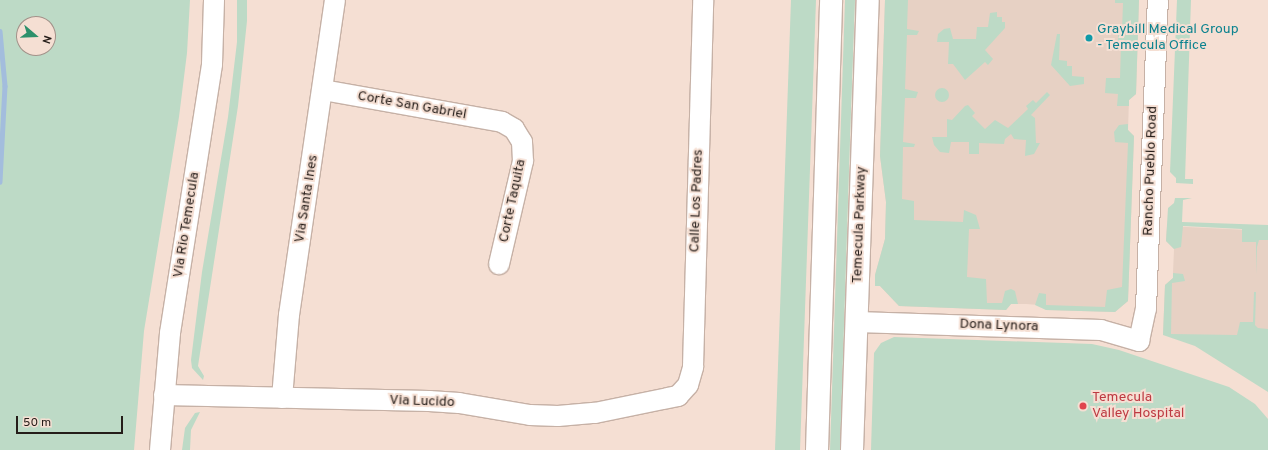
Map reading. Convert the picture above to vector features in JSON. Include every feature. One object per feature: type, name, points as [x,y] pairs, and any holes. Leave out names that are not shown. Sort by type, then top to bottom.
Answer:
[{"type":"main road","points":[[817,450],[830,0]]},
{"type":"main road","name":"Temecula Parkway","points":[[852,450],[868,0]]},
{"type":"street","name":"Via Rio Temecula","points":[[160,450],[170,333],[212,64],[214,0]]},
{"type":"street","name":"Via Santa Ines","points":[[282,398],[289,315],[335,0]]},
{"type":"street","name":"Calle Los Padres","points":[[678,396],[688,385],[693,367],[704,0]]},
{"type":"street","name":"Rancho Pueblo Road","points":[[1139,341],[1146,309],[1158,0]]},
{"type":"street","name":"Corte San Gabriel","points":[[323,90],[502,122]]},
{"type":"street","name":"Corte Taquita","points":[[499,264],[523,161],[522,142],[514,129],[502,122]]},
{"type":"street","name":"Dona Lynora","points":[[857,322],[1101,330],[1139,341]]},
{"type":"street","name":"Via Lucido","points":[[164,395],[429,401],[459,403],[530,415],[558,416],[595,412],[678,396]]},
{"type":"shaded area","points":[[885,0],[1139,0],[1136,94],[1129,100],[1128,130],[1134,136],[1128,301],[1115,312],[1046,310],[1039,305],[1026,304],[1011,304],[1006,310],[899,306],[880,286],[875,286],[875,275],[885,239],[886,202],[880,156]]},
{"type":"shaded area","points":[[1167,226],[1268,231],[1268,338],[1163,335],[1165,285],[1173,278],[1174,249],[1166,241]]},
{"type":"green space","points":[[0,0],[190,0],[187,53],[179,117],[144,331],[134,450],[0,450]]},
{"type":"green space","points":[[237,0],[247,0],[247,21],[238,106],[198,366],[204,376],[203,380],[192,368],[191,360],[202,272],[228,117],[237,42]]},
{"type":"green space","points":[[791,0],[816,0],[800,450],[775,450]]},
{"type":"green space","points":[[845,0],[855,0],[840,450],[830,450]]},
{"type":"green space","points":[[885,0],[908,0],[907,29],[919,31],[917,35],[907,35],[905,89],[918,92],[916,98],[905,98],[903,142],[915,144],[914,147],[903,147],[902,199],[914,201],[914,220],[963,222],[964,210],[976,215],[980,229],[969,229],[967,277],[986,279],[987,303],[1002,303],[1005,291],[1011,289],[1015,291],[1018,304],[1011,304],[1006,310],[899,306],[880,286],[875,286],[875,275],[885,239],[886,202],[880,156]]},
{"type":"green space","points":[[1115,0],[1139,0],[1136,94],[1129,100],[1129,106],[1117,106],[1118,94],[1105,93],[1106,78],[1120,78],[1121,44],[1118,43],[1118,30],[1122,30],[1123,3],[1115,3]]},
{"type":"green space","points":[[1177,0],[1191,0],[1185,179],[1193,179],[1193,184],[1176,183],[1176,178],[1170,172]]},
{"type":"green space","points":[[997,12],[997,17],[1002,17],[1002,22],[1005,22],[1005,28],[985,50],[993,59],[988,65],[985,62],[965,80],[953,64],[948,64],[949,42],[937,42],[938,34],[944,29],[950,28],[953,39],[976,39],[977,27],[988,27],[990,13]]},
{"type":"green space","points":[[1057,34],[1060,34],[1059,60],[1067,61],[1067,66],[1072,66],[1072,76],[1084,77],[1084,84],[1070,86],[1051,65]]},
{"type":"green space","points":[[939,88],[945,88],[949,92],[949,98],[945,102],[939,102],[935,98],[935,92]]},
{"type":"green space","points":[[1047,92],[1050,95],[1031,115],[1035,118],[1036,143],[1040,143],[1034,154],[1025,156],[1026,140],[1014,139],[1011,134],[1005,139],[1004,144],[979,143],[979,154],[969,154],[969,142],[951,142],[949,153],[940,152],[934,145],[932,137],[947,137],[947,119],[952,120],[965,106],[968,105],[975,113],[972,116],[985,129],[995,120],[1008,128],[1028,109],[1026,106],[1033,100],[1036,103]]},
{"type":"green space","points":[[1128,124],[1128,130],[1134,136],[1128,301],[1115,312],[1046,310],[1035,305],[1039,293],[1046,294],[1046,305],[1105,307],[1107,290],[1122,287],[1128,143],[1115,142],[1114,132],[1119,125]]},
{"type":"green space","points":[[1175,198],[1192,198],[1183,200],[1182,222],[1268,225],[1268,240],[1259,240],[1257,247],[1256,275],[1256,242],[1242,242],[1242,229],[1183,226],[1181,247],[1174,249],[1166,241],[1168,208],[1174,203]]},
{"type":"green space","points":[[1173,273],[1183,274],[1185,281],[1172,283],[1171,334],[1237,335],[1240,322],[1253,322],[1254,292],[1256,292],[1255,325],[1258,328],[1268,329],[1268,392],[1195,346],[1163,335],[1165,285],[1173,278]]},
{"type":"green space","name":"Temecula Valley Hospital","points":[[894,337],[1092,344],[1119,350],[1229,387],[1255,404],[1268,419],[1268,450],[871,450],[874,353],[881,343]]},
{"type":"green space","points":[[200,412],[191,430],[190,450],[182,450],[185,428],[195,413]]},
{"type":"waterway","points":[[0,31],[5,86],[0,182]]},
{"type":"place","name":"Graybill Medical Group - Temecula Office","points":[[1089,38]]},
{"type":"place","name":"Temecula Valley Hospital","points":[[1083,406]]}]
